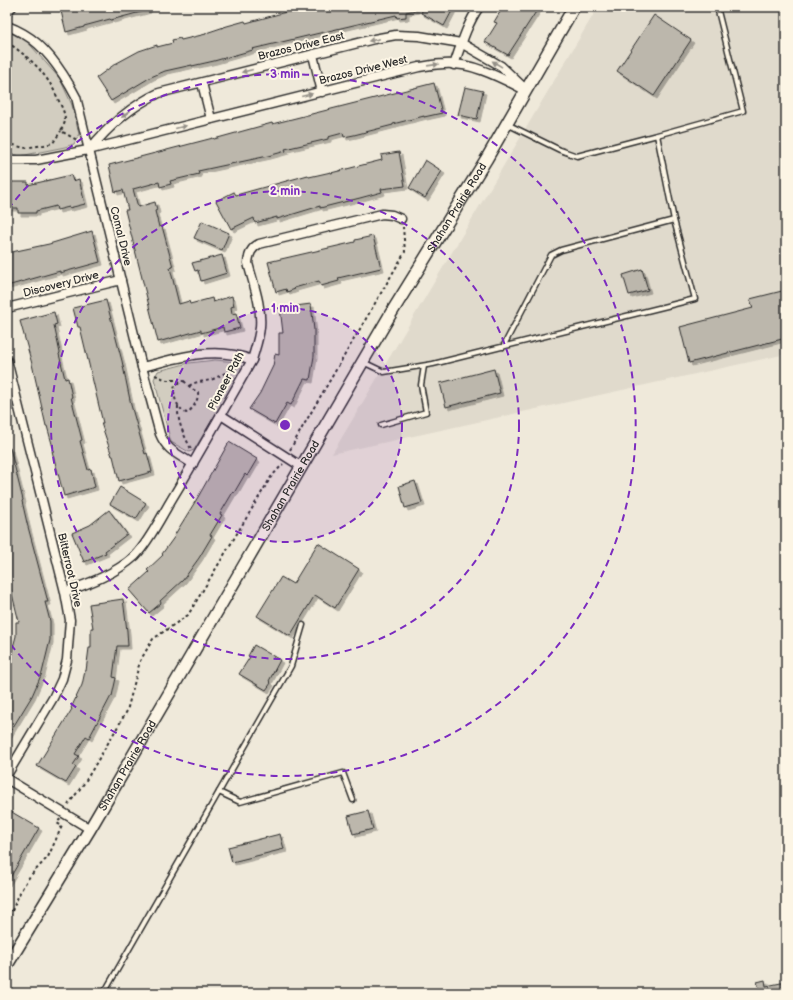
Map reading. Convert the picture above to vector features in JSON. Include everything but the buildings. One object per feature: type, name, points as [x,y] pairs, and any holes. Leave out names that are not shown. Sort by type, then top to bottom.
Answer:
[{"type":"street","points":[[7,12],[12,7]]},
{"type":"street","points":[[454,65],[461,43],[474,14],[479,7]]},
{"type":"street","name":"Shahan Prairie Road","points":[[7,965],[90,829],[363,362],[487,158],[574,7]]},
{"type":"street","name":"Comal Drive","points":[[7,26],[25,34],[46,52],[67,80],[76,97],[120,280],[160,434],[164,443],[169,449],[193,464]]},
{"type":"street","name":"Brazos Drive East","points":[[88,150],[100,136],[124,115],[142,101],[159,94],[374,39],[396,35],[419,36],[461,43],[501,66],[525,90]]},
{"type":"street","points":[[313,55],[322,92]]},
{"type":"street","name":"Brazos Drive West","points":[[7,160],[36,160],[88,150],[419,67],[445,64],[487,72],[525,90]]},
{"type":"street","points":[[202,83],[211,119]]},
{"type":"street","name":"Pioneer Path","points":[[65,592],[91,583],[114,571],[135,555],[149,536],[193,464],[252,360],[260,326],[259,310],[248,263],[248,257],[254,247],[259,244],[382,214],[392,215],[401,219]]},
{"type":"street","name":"Discovery Drive","points":[[7,308],[120,280]]},
{"type":"street","points":[[142,367],[209,352],[238,355],[252,360]]},
{"type":"street","name":"Bitterroot Drive","points":[[7,360],[65,592],[70,620],[67,660],[62,679],[53,698],[7,775]]},
{"type":"street","points":[[221,415],[302,467]]},
{"type":"street","points":[[7,779],[90,829]]},
{"type":"lane","points":[[507,124],[560,150],[577,156],[743,111],[717,7]]},
{"type":"lane","points":[[363,362],[384,372],[424,366],[695,299],[674,220],[657,135]]},
{"type":"lane","points":[[503,347],[551,255],[561,250],[674,220]]},
{"type":"lane","points":[[381,425],[426,412],[421,385],[424,366]]},
{"type":"lane","points":[[104,993],[291,666],[303,624]]},
{"type":"lane","points":[[219,792],[240,802],[343,773],[353,800]]},
{"type":"path","points":[[7,42],[22,52],[40,68],[53,88],[63,109],[65,121],[61,132],[53,142],[24,148],[7,143]]},
{"type":"path","points":[[61,132],[77,140]]},
{"type":"path","points":[[7,922],[21,890],[30,876],[48,857],[62,826],[57,823],[85,782],[127,711],[140,662],[153,639],[188,614],[271,477],[282,466],[302,428],[405,252],[401,219]]},
{"type":"path","points":[[189,386],[195,382],[213,379],[228,370],[239,367]]},
{"type":"path","points":[[155,374],[167,380],[176,380],[180,382],[184,381],[198,392],[199,396],[193,409],[186,412],[178,405]]},
{"type":"path","points":[[180,382],[175,385],[174,393],[178,405],[180,424],[191,449]]},
{"type":"shaded area","points":[[598,7],[786,7],[786,354],[332,454]]},
{"type":"shaded area","points":[[7,30],[26,40],[60,79],[72,105],[79,134],[74,144],[20,156],[7,152]]},
{"type":"shaded area","points":[[215,360],[236,362],[242,370],[194,450],[189,452],[171,442],[154,379],[158,371],[189,363]]}]
